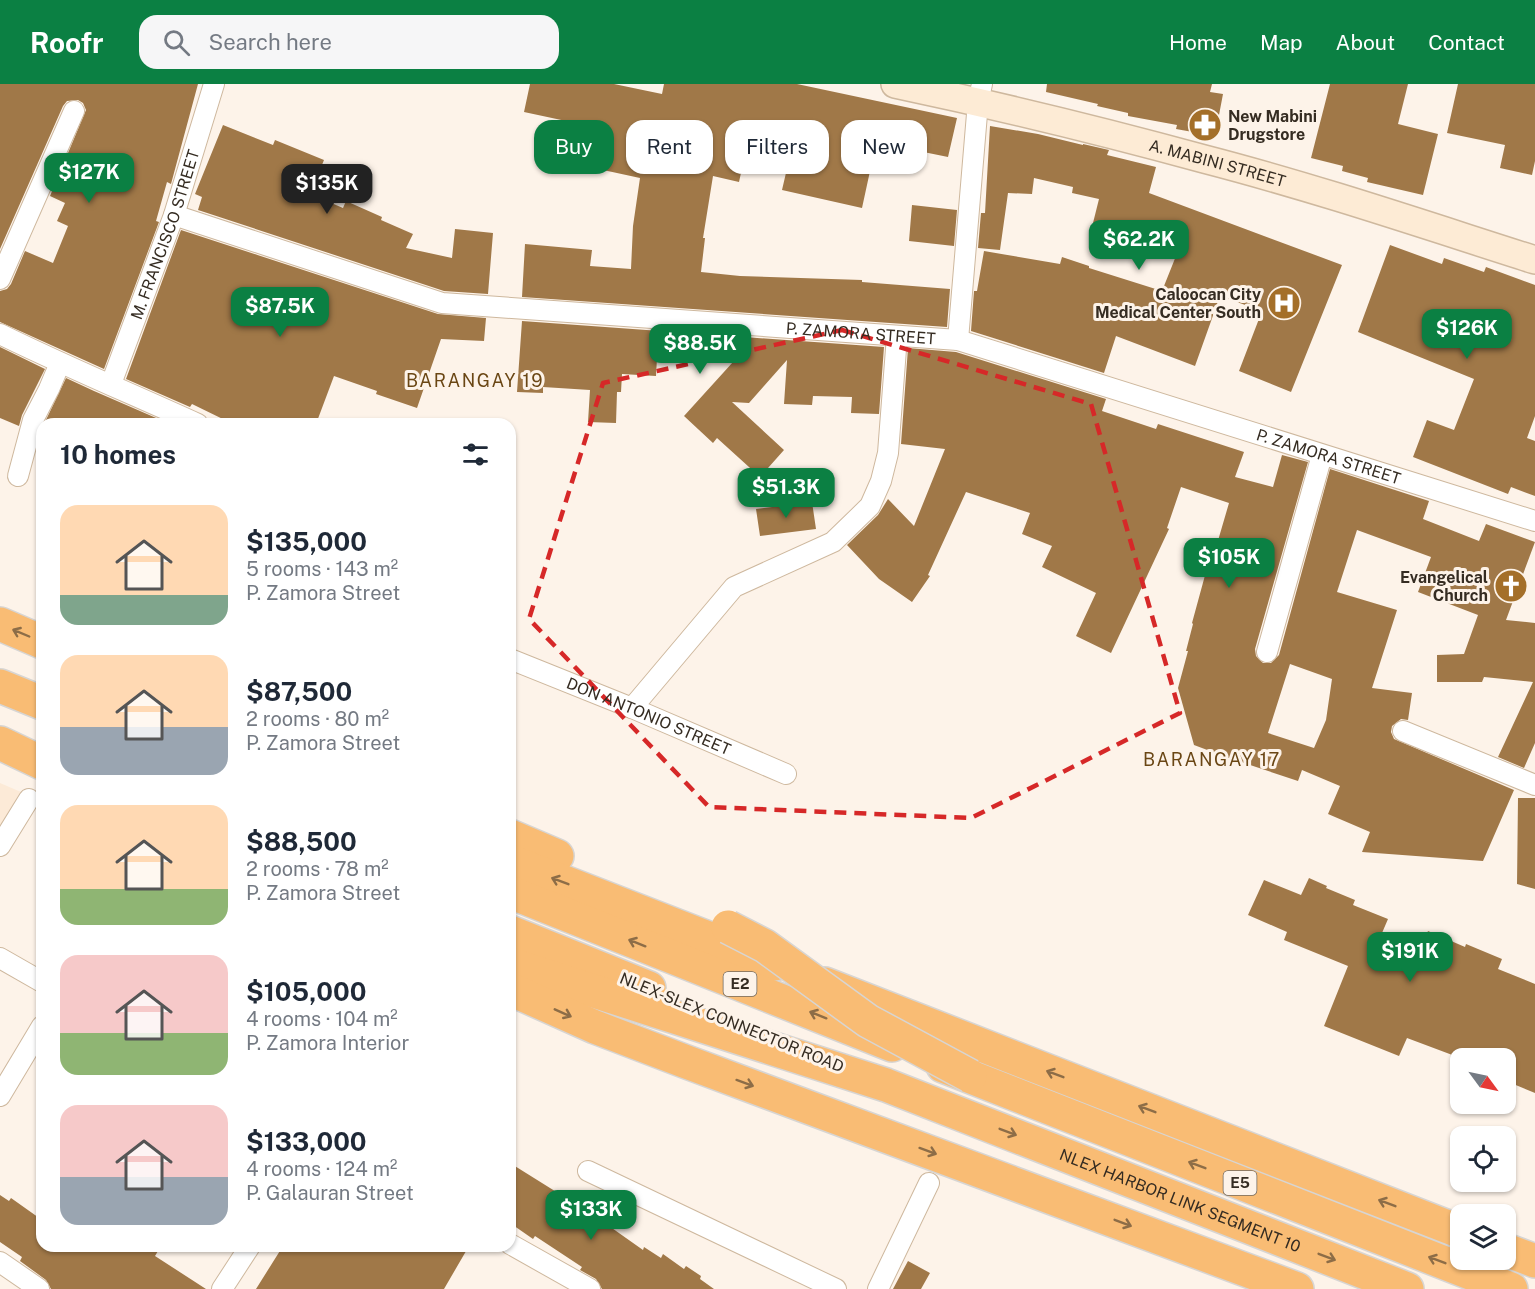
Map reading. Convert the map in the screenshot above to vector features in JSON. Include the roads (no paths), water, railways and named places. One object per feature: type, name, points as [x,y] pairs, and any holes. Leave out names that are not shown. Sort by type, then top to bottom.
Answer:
[{"type":"highway","points":[[0,624],[36,639]]},
{"type":"highway","points":[[0,662],[36,677]]},
{"type":"highway","points":[[0,686],[36,701]]},
{"type":"highway","points":[[0,726],[36,741]]},
{"type":"highway","points":[[0,743],[36,760]]},
{"type":"highway","points":[[0,755],[35,786]]},
{"type":"highway","points":[[516,838],[717,922],[746,937],[797,968],[868,1021],[970,1076]]},
{"type":"highway","points":[[516,863],[1450,1228]]},
{"type":"highway","name":"E2","points":[[516,894],[970,1076]]},
{"type":"highway","name":"NLEX-SLEX CONNECTOR ROAD","points":[[516,934],[954,1111]]},
{"type":"highway","points":[[516,966],[816,1061],[954,1111]]},
{"type":"highway","points":[[516,991],[595,1027],[673,1057],[1297,1289]]},
{"type":"highway","name":"E5","points":[[970,1076],[1511,1289]]},
{"type":"highway","name":"NLEX HARBOR LINK SEGMENT 10","points":[[954,1111],[1407,1289]]},
{"type":"highway","points":[[1516,1254],[1535,1261]]},
{"type":"main road","name":"A. MABINI STREET","points":[[895,84],[980,93],[1302,187],[1535,260]]},
{"type":"street","name":"M. FRANCISCO STREET","points":[[111,384],[174,215],[214,84]]},
{"type":"street","points":[[958,340],[980,93]]},
{"type":"street","points":[[0,279],[74,111]]},
{"type":"street","name":"P. ZAMORA STREET","points":[[174,215],[442,303],[958,340],[1535,522]]},
{"type":"street","points":[[0,334],[185,418]]},
{"type":"street","points":[[632,708],[734,587],[833,542],[870,506],[881,481],[888,453],[897,336]]},
{"type":"street","points":[[18,476],[33,420],[50,389],[60,363]]},
{"type":"street","points":[[1267,652],[1322,455]]},
{"type":"street","name":"DON ANTONIO STREET","points":[[516,661],[786,774]]},
{"type":"street","points":[[1403,731],[1535,785]]},
{"type":"street","points":[[0,846],[35,786]]},
{"type":"street","points":[[0,958],[36,979]]},
{"type":"street","points":[[0,1096],[36,1036]]},
{"type":"street","points":[[588,1171],[836,1289]]},
{"type":"street","points":[[878,1289],[929,1183]]},
{"type":"street","points":[[516,1247],[590,1289]]},
{"type":"street","points":[[222,1289],[246,1252]]},
{"type":"street","points":[[0,1262],[39,1289]]},
{"type":"place","name":"New Mabini Drugstore","points":[[1205,125]]},
{"type":"place","name":"Caloocan City Medical Center South","points":[[1284,303]]},
{"type":"place","name":"Evangelical Church","points":[[1511,586]]},
{"type":"district","name":"BARANGAY 19","points":[[475,381]]},
{"type":"district","name":"BARANGAY 17","points":[[1212,760]]}]
